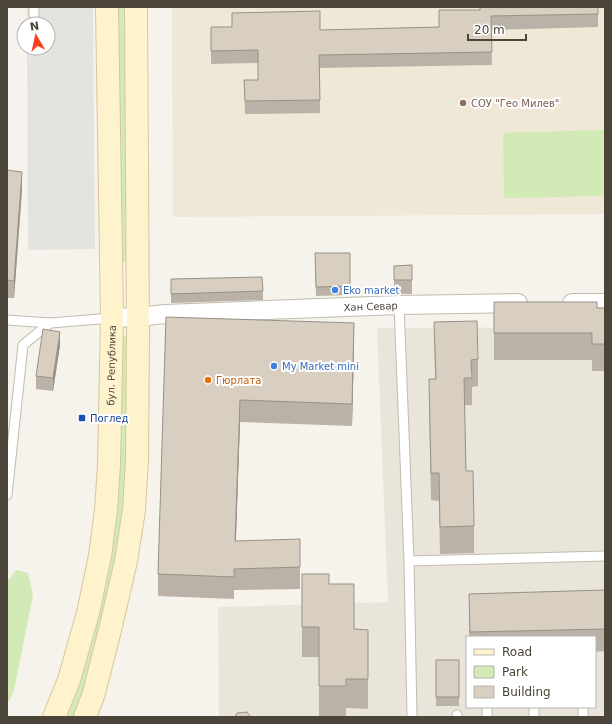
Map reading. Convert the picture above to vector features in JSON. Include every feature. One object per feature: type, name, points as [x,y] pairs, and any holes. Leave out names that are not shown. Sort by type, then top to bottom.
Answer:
[{"type":"street","name":"бул. Република","points":[[54,717],[69,680],[88,614],[100,556],[106,510],[109,465],[112,318],[107,7]]},
{"type":"street","points":[[85,717],[94,693],[112,626],[126,561],[134,510],[137,460],[136,7]]},
{"type":"street","name":"Хан Севар","points":[[112,318],[164,314],[399,305],[535,303]]},
{"type":"street","points":[[558,303],[605,303]]},
{"type":"lane","points":[[399,305],[409,561],[412,717]]},
{"type":"lane","points":[[7,320],[50,323],[112,318]]},
{"type":"lane","points":[[7,495],[23,345],[50,323]]},
{"type":"lane","points":[[409,561],[605,556]]},
{"type":"shaded area","points":[[27,7],[93,7],[95,249],[28,250],[27,56],[56,56],[56,16],[27,16]]},
{"type":"shaded area","name":"СОУ \"Гео Милев\"","points":[[172,7],[605,7],[605,214],[173,217]],"holes":[[[232,26],[439,40],[492,65],[285,69],[258,93],[258,63],[211,64],[232,40]]]},
{"type":"shaded area","points":[[605,327],[605,717],[219,717],[218,607],[388,602],[377,328]]},
{"type":"green space","points":[[107,7],[136,7],[137,263],[111,260]]},
{"type":"green space","points":[[605,130],[605,196],[504,198],[503,133]]},
{"type":"green space","points":[[138,335],[137,460],[85,717],[54,717],[88,613],[111,337]]},
{"type":"green space","points":[[16,570],[28,573],[33,595],[14,691],[7,705],[7,582]]},
{"type":"building","points":[[480,7],[598,7],[598,14],[491,16],[492,52],[319,55],[320,100],[245,101],[244,80],[258,80],[258,50],[211,51],[211,27],[232,27],[232,13],[320,11],[320,30],[439,27],[439,10],[480,10]]},
{"type":"building","points":[[7,170],[22,172],[14,281],[7,280]]},
{"type":"building","points":[[315,253],[350,253],[350,286],[316,287]]},
{"type":"building","points":[[412,265],[412,280],[394,280],[394,266]]},
{"type":"building","points":[[262,277],[263,291],[171,294],[171,279]]},
{"type":"building","points":[[494,302],[597,302],[597,308],[605,308],[605,344],[592,344],[592,333],[494,333]]},
{"type":"building","points":[[166,317],[354,323],[352,404],[240,400],[235,541],[300,539],[300,567],[234,569],[234,577],[158,574]]},
{"type":"building","points":[[477,321],[478,359],[471,360],[472,378],[464,378],[466,471],[473,471],[474,526],[440,527],[439,473],[431,473],[429,379],[436,379],[434,322]]},
{"type":"building","points":[[43,329],[60,332],[53,378],[36,376]]},
{"type":"building","points":[[302,574],[329,574],[329,584],[354,584],[354,629],[368,630],[368,679],[346,679],[346,686],[319,686],[319,627],[302,627]]},
{"type":"building","points":[[605,590],[605,629],[470,632],[469,594]]},
{"type":"building","points":[[436,660],[459,660],[459,697],[436,697]]},
{"type":"building","points":[[247,712],[251,717],[235,717],[237,713]]},
{"type":"place","name":"СОУ \"Гео Милев\"","points":[[463,103]]},
{"type":"place","name":"Eko market","points":[[335,290]]},
{"type":"place","name":"My Market mini","points":[[274,366]]},
{"type":"place","name":"Гюрлата","points":[[208,380]]},
{"type":"place","name":"Поглед","points":[[82,418]]}]
